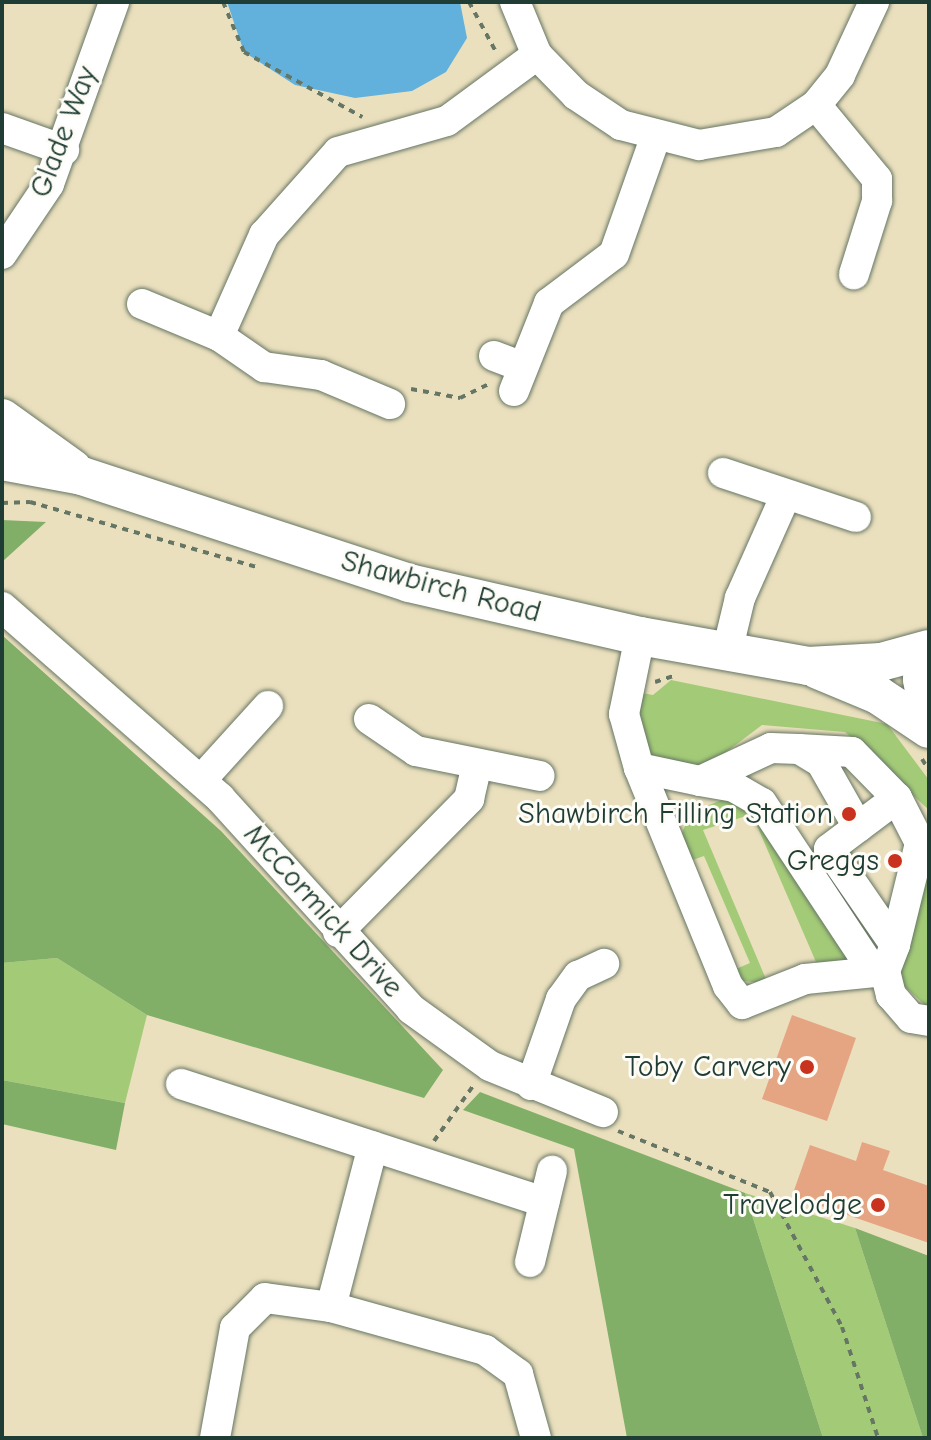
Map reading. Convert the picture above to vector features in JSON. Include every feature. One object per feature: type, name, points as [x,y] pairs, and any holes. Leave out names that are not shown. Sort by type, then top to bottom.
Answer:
[{"type":"main road","name":"Shawbirch Road","points":[[2,418],[82,476]]},
{"type":"main road","name":"Shawbirch Road","points":[[2,461],[82,476],[409,583],[640,636],[808,666],[878,695],[924,733]]},
{"type":"main road","name":"Shawbirch Road","points":[[808,666],[881,662],[929,649]]},
{"type":"main road","points":[[924,733],[922,679],[929,656]]},
{"type":"street","name":"Glade Way","points":[[2,254],[64,150],[114,2]]},
{"type":"street","points":[[515,2],[537,55],[576,95],[655,138],[699,145],[776,132],[816,105],[840,75],[874,2]]},
{"type":"street","points":[[219,336],[264,235],[300,188],[338,152],[447,121],[537,55]]},
{"type":"street","points":[[816,105],[877,179],[854,274]]},
{"type":"street","points":[[2,128],[64,150]]},
{"type":"street","points":[[510,369],[549,303],[614,254],[655,138]]},
{"type":"street","points":[[142,304],[219,336],[264,367],[321,375],[390,404]]},
{"type":"street","points":[[723,473],[785,497],[856,517]]},
{"type":"street","points":[[727,652],[740,598],[785,497]]},
{"type":"street","name":"McCormick Drive","points":[[2,607],[201,780],[411,1009],[490,1066],[603,1112]]},
{"type":"street","points":[[640,636],[624,714],[639,768],[728,986],[742,1004],[805,979],[884,962]]},
{"type":"street","points":[[201,780],[268,706]]},
{"type":"street","points":[[369,719],[401,745],[443,758],[540,776]]},
{"type":"street","points":[[700,781],[771,748],[852,752],[897,798],[920,843],[884,962]]},
{"type":"street","points":[[799,749],[821,762],[858,827]]},
{"type":"street","points":[[338,932],[469,799],[477,765]]},
{"type":"street","points":[[639,768],[734,787],[762,803],[884,962]]},
{"type":"street","points":[[897,798],[829,849],[884,962],[891,995],[911,1018],[929,1021]]},
{"type":"street","points":[[531,1085],[561,999],[578,976],[604,964]]},
{"type":"street","points":[[181,1084],[423,1159],[544,1202]]},
{"type":"street","points":[[331,1307],[373,1146]]},
{"type":"street","points":[[530,1262],[552,1171]]},
{"type":"street","points":[[215,1438],[235,1328],[265,1298],[331,1307],[485,1350],[518,1374],[536,1438]]},
{"type":"path","points":[[223,2],[244,52],[325,103],[404,134]]},
{"type":"path","points":[[469,2],[486,24],[505,79]]},
{"type":"path","points":[[390,404],[405,388],[460,398],[497,380],[510,369]]},
{"type":"path","points":[[648,686],[687,677]]},
{"type":"path","points":[[924,733],[929,770]]},
{"type":"path","points":[[423,1159],[490,1066]]},
{"type":"path","points":[[603,1112],[610,1127],[770,1192],[842,1327],[878,1438]]},
{"type":"green space","points":[[2,520],[46,522],[2,562]]},
{"type":"green space","points":[[2,635],[221,831],[443,1070],[424,1098],[147,1015],[57,958],[2,963]]},
{"type":"green space","points":[[671,680],[887,724],[929,780],[929,810],[845,732],[762,725],[701,771],[648,759],[635,713],[642,693],[653,695]]},
{"type":"green space","points":[[727,798],[749,807],[856,960],[801,970],[816,962],[752,814],[703,830],[768,984],[737,980],[736,969],[750,963],[704,856],[690,861],[678,842],[691,812]]},
{"type":"green space","points":[[929,873],[929,1009],[901,983],[900,969],[917,881]]},
{"type":"green space","points":[[57,958],[147,1015],[125,1103],[2,1080],[2,963]]},
{"type":"green space","points":[[2,1080],[125,1103],[116,1150],[2,1124]]},
{"type":"green space","points":[[480,1092],[745,1193],[823,1438],[627,1438],[574,1149],[463,1110]]},
{"type":"green space","points":[[745,1193],[855,1228],[923,1438],[823,1438]]},
{"type":"green space","points":[[855,1228],[929,1256],[929,1438],[923,1438]]},
{"type":"water","points":[[227,2],[460,2],[467,38],[446,72],[412,91],[355,98],[295,85],[244,52]]},
{"type":"building","points":[[792,1015],[856,1038],[827,1121],[762,1099]]},
{"type":"building","points":[[862,1142],[890,1151],[883,1170],[929,1186],[929,1243],[792,1196],[810,1145],[856,1161]]},
{"type":"place","name":"Shawbirch Filling Station","points":[[849,814]]},
{"type":"place","name":"Greggs","points":[[895,861]]},
{"type":"place","name":"Toby Carvery","points":[[807,1067]]},
{"type":"place","name":"Travelodge","points":[[878,1205]]}]
